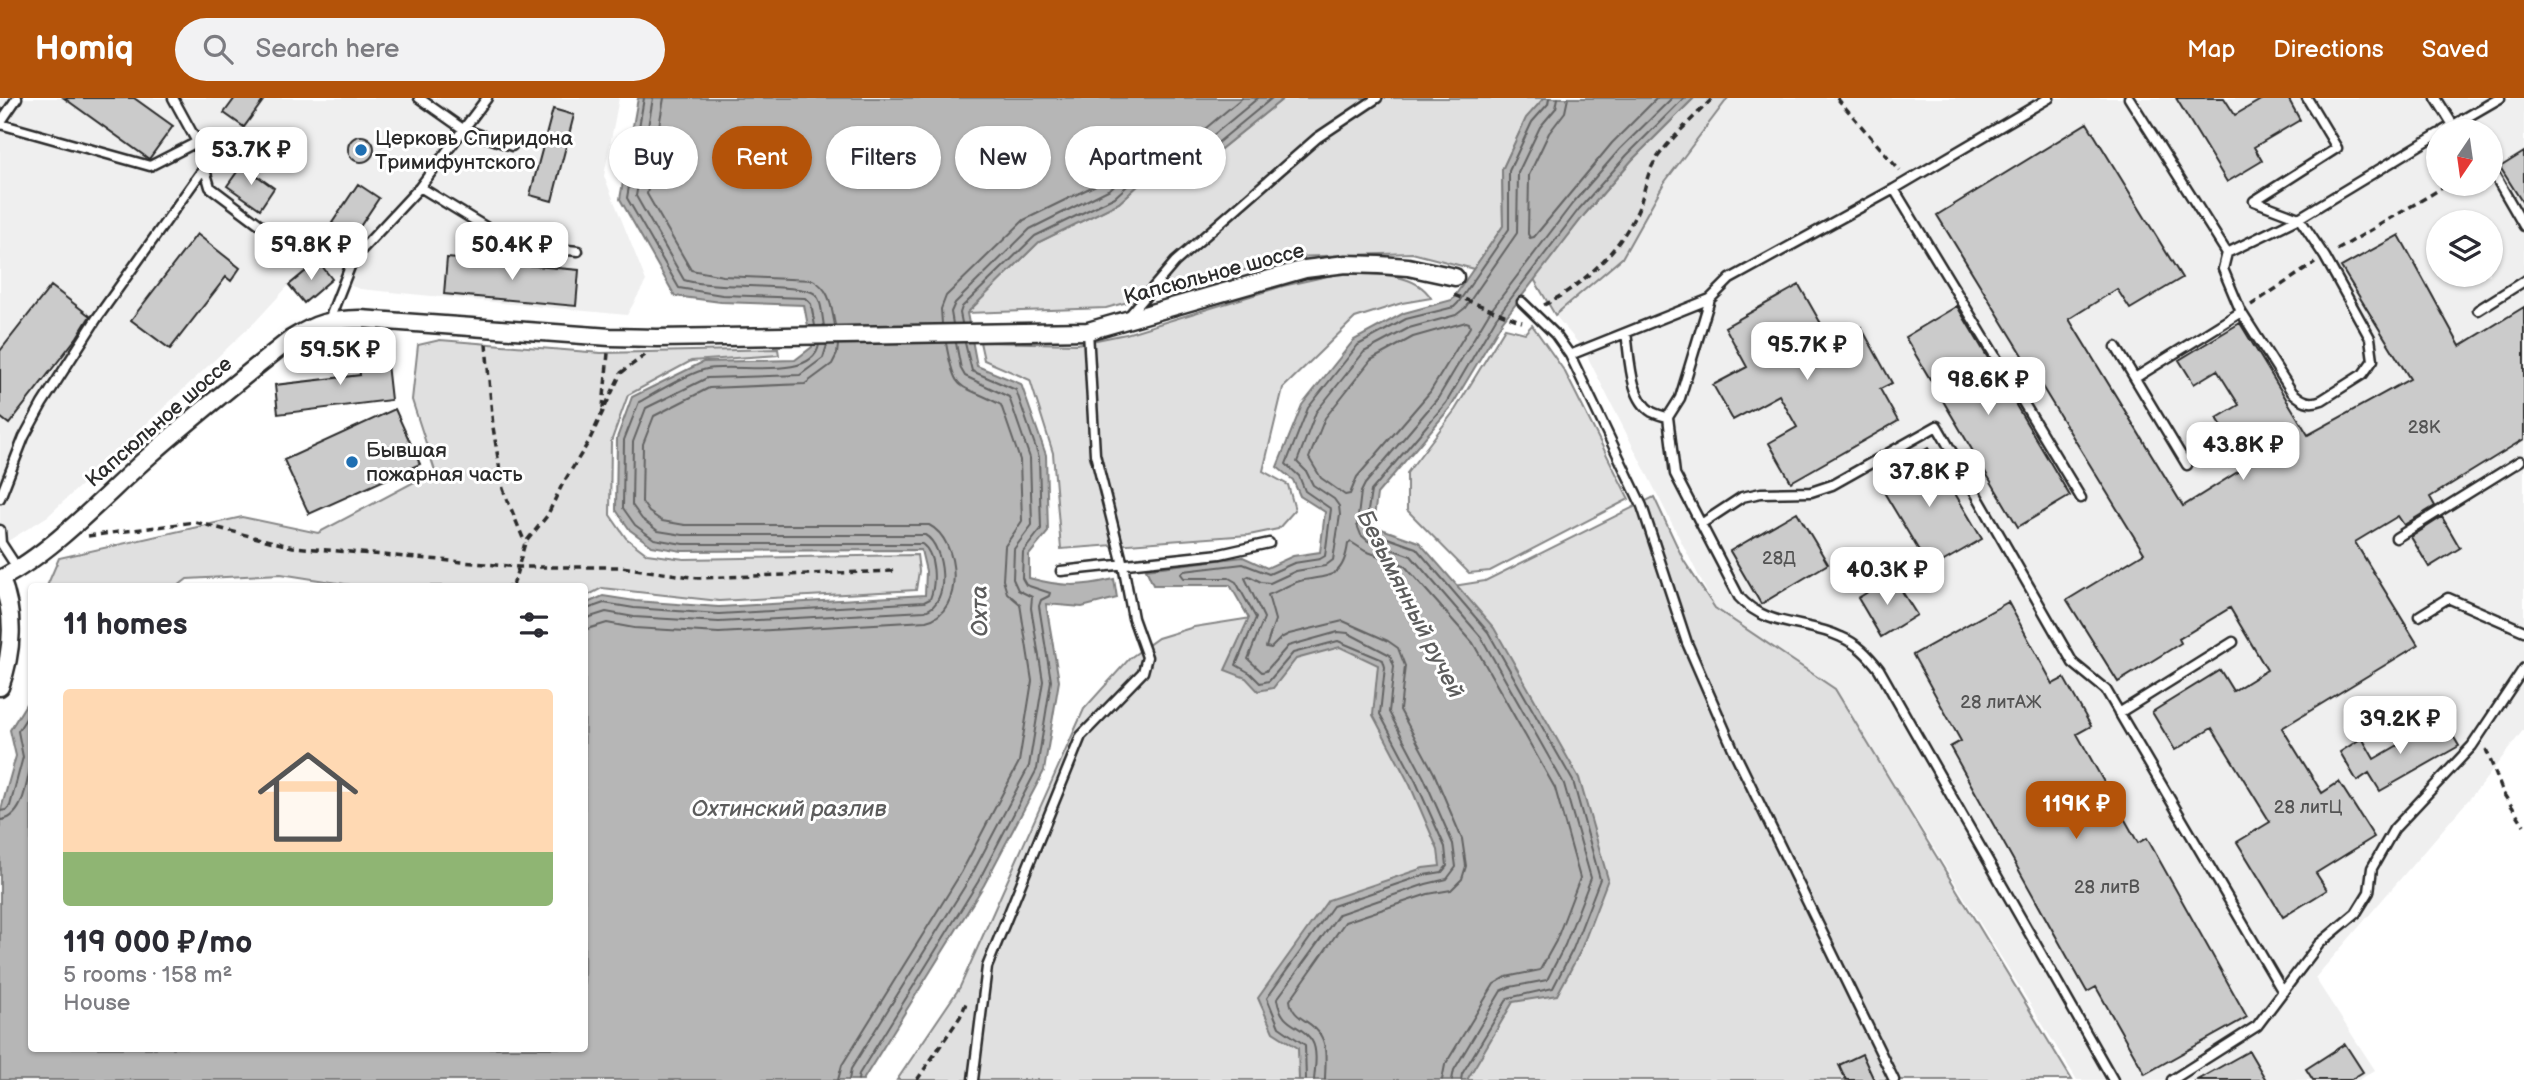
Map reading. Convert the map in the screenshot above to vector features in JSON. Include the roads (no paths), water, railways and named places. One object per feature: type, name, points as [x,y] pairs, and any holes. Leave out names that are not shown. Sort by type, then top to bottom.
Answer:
[{"type":"street","name":"Капсюльное шоссе","points":[[0,687],[6,670],[12,624],[10,601],[1,579],[55,541],[175,433],[274,360],[310,327],[329,320],[359,319],[657,338],[1088,331],[1305,269],[1346,264],[1379,265],[1408,267],[1455,277]]},
{"type":"lane","points":[[17,98],[0,123],[150,166],[197,142]]},
{"type":"lane","points":[[173,98],[197,142],[210,187],[278,238],[353,259]]},
{"type":"lane","points":[[419,98],[463,129],[512,146]]},
{"type":"lane","points":[[329,320],[353,259],[420,187],[487,98]]},
{"type":"lane","points":[[1124,321],[1175,262],[1317,138],[1377,98]]},
{"type":"lane","points":[[1570,355],[1710,299],[1730,279],[1895,189],[2049,98]]},
{"type":"lane","points":[[2129,98],[2227,253],[2223,269],[2241,312],[2292,392],[2306,402],[2314,403],[2363,374],[2373,360],[2370,338],[2325,257],[2299,218],[2254,201],[2337,148],[2307,98]]},
{"type":"lane","points":[[2436,98],[2449,119]]},
{"type":"lane","points":[[2463,119],[2500,98]]},
{"type":"lane","points":[[2227,253],[2299,218],[2426,141]]},
{"type":"lane","points":[[0,498],[24,437],[42,404],[97,318],[204,168]]},
{"type":"lane","points":[[420,187],[515,245],[578,251]]},
{"type":"lane","points":[[1895,189],[2081,498]]},
{"type":"lane","points":[[2503,190],[2524,226]]},
{"type":"lane","points":[[2478,310],[2524,282]]},
{"type":"lane","points":[[1710,299],[1680,398],[1668,417],[1675,474],[1739,597],[1751,610],[1772,619],[1840,636],[1863,650],[1879,669],[2113,1080]]},
{"type":"lane","points":[[1522,302],[1555,334],[1570,355],[1642,506],[1687,643],[1734,751],[1894,1080]]},
{"type":"lane","points":[[2134,378],[2241,312]]},
{"type":"lane","points":[[973,1080],[988,967],[1081,736],[1143,672],[1147,657],[1133,618],[1096,454],[1088,331]]},
{"type":"lane","points":[[1626,333],[1634,382],[1641,400],[1651,411],[1668,417]]},
{"type":"lane","points":[[2116,347],[2187,465]]},
{"type":"lane","points":[[1701,524],[1742,496],[1811,492],[1832,485],[1937,426],[2073,663],[2106,690],[2283,992]]},
{"type":"lane","points":[[2396,538],[2522,460],[2524,472]]},
{"type":"lane","points":[[0,530],[1,543],[18,569]]},
{"type":"lane","points":[[1060,571],[1220,554],[1269,543]]},
{"type":"lane","points":[[2419,616],[2448,598],[2524,631]]},
{"type":"lane","points":[[2119,713],[2233,642]]},
{"type":"lane","points":[[2172,1080],[2257,1026],[2319,944],[2356,913],[2369,892],[2372,868],[2394,829],[2472,746],[2524,668]]},
{"type":"water","name":"Охтинский разлив","points":[[638,98],[1284,98],[1226,145],[1226,126],[1065,126],[1065,189],[1134,189],[1119,203],[1039,242],[967,313],[977,366],[1021,384],[1046,455],[1048,532],[1029,555],[1029,578],[1071,585],[1114,579],[1117,598],[1082,607],[1046,604],[1059,681],[1044,771],[984,885],[863,1080],[0,1080],[0,813],[16,756],[10,730],[28,701],[28,1052],[588,1052],[588,603],[603,596],[719,607],[925,595],[926,571],[921,550],[682,551],[652,546],[630,530],[616,510],[617,438],[632,397],[703,362],[795,360],[812,347],[804,305],[721,302],[675,296],[620,199],[622,189],[698,189],[698,126],[633,126]]},
{"type":"water","name":"Безымянный ручей","points":[[1544,98],[1694,98],[1632,160],[1585,214],[1502,322],[1451,407],[1377,494],[1373,526],[1419,542],[1494,628],[1579,778],[1608,879],[1580,952],[1557,995],[1513,1002],[1467,1080],[1299,1080],[1298,1048],[1273,1032],[1258,998],[1328,900],[1423,868],[1440,866],[1438,850],[1410,785],[1373,715],[1378,665],[1340,647],[1296,659],[1273,688],[1258,691],[1246,678],[1225,670],[1249,618],[1230,585],[1153,585],[1146,569],[1243,557],[1267,568],[1293,556],[1320,552],[1325,512],[1300,496],[1293,480],[1277,467],[1302,405],[1354,340],[1404,313],[1452,300],[1503,226],[1502,170],[1526,118]]},
{"type":"place","name":"Церковь Спиридона Тримифунтского","points":[[361,150]]},
{"type":"place","name":"Бывшая пожарная часть","points":[[352,462]]},
{"type":"water label","name":"Охта","points":[[980,611]]}]
